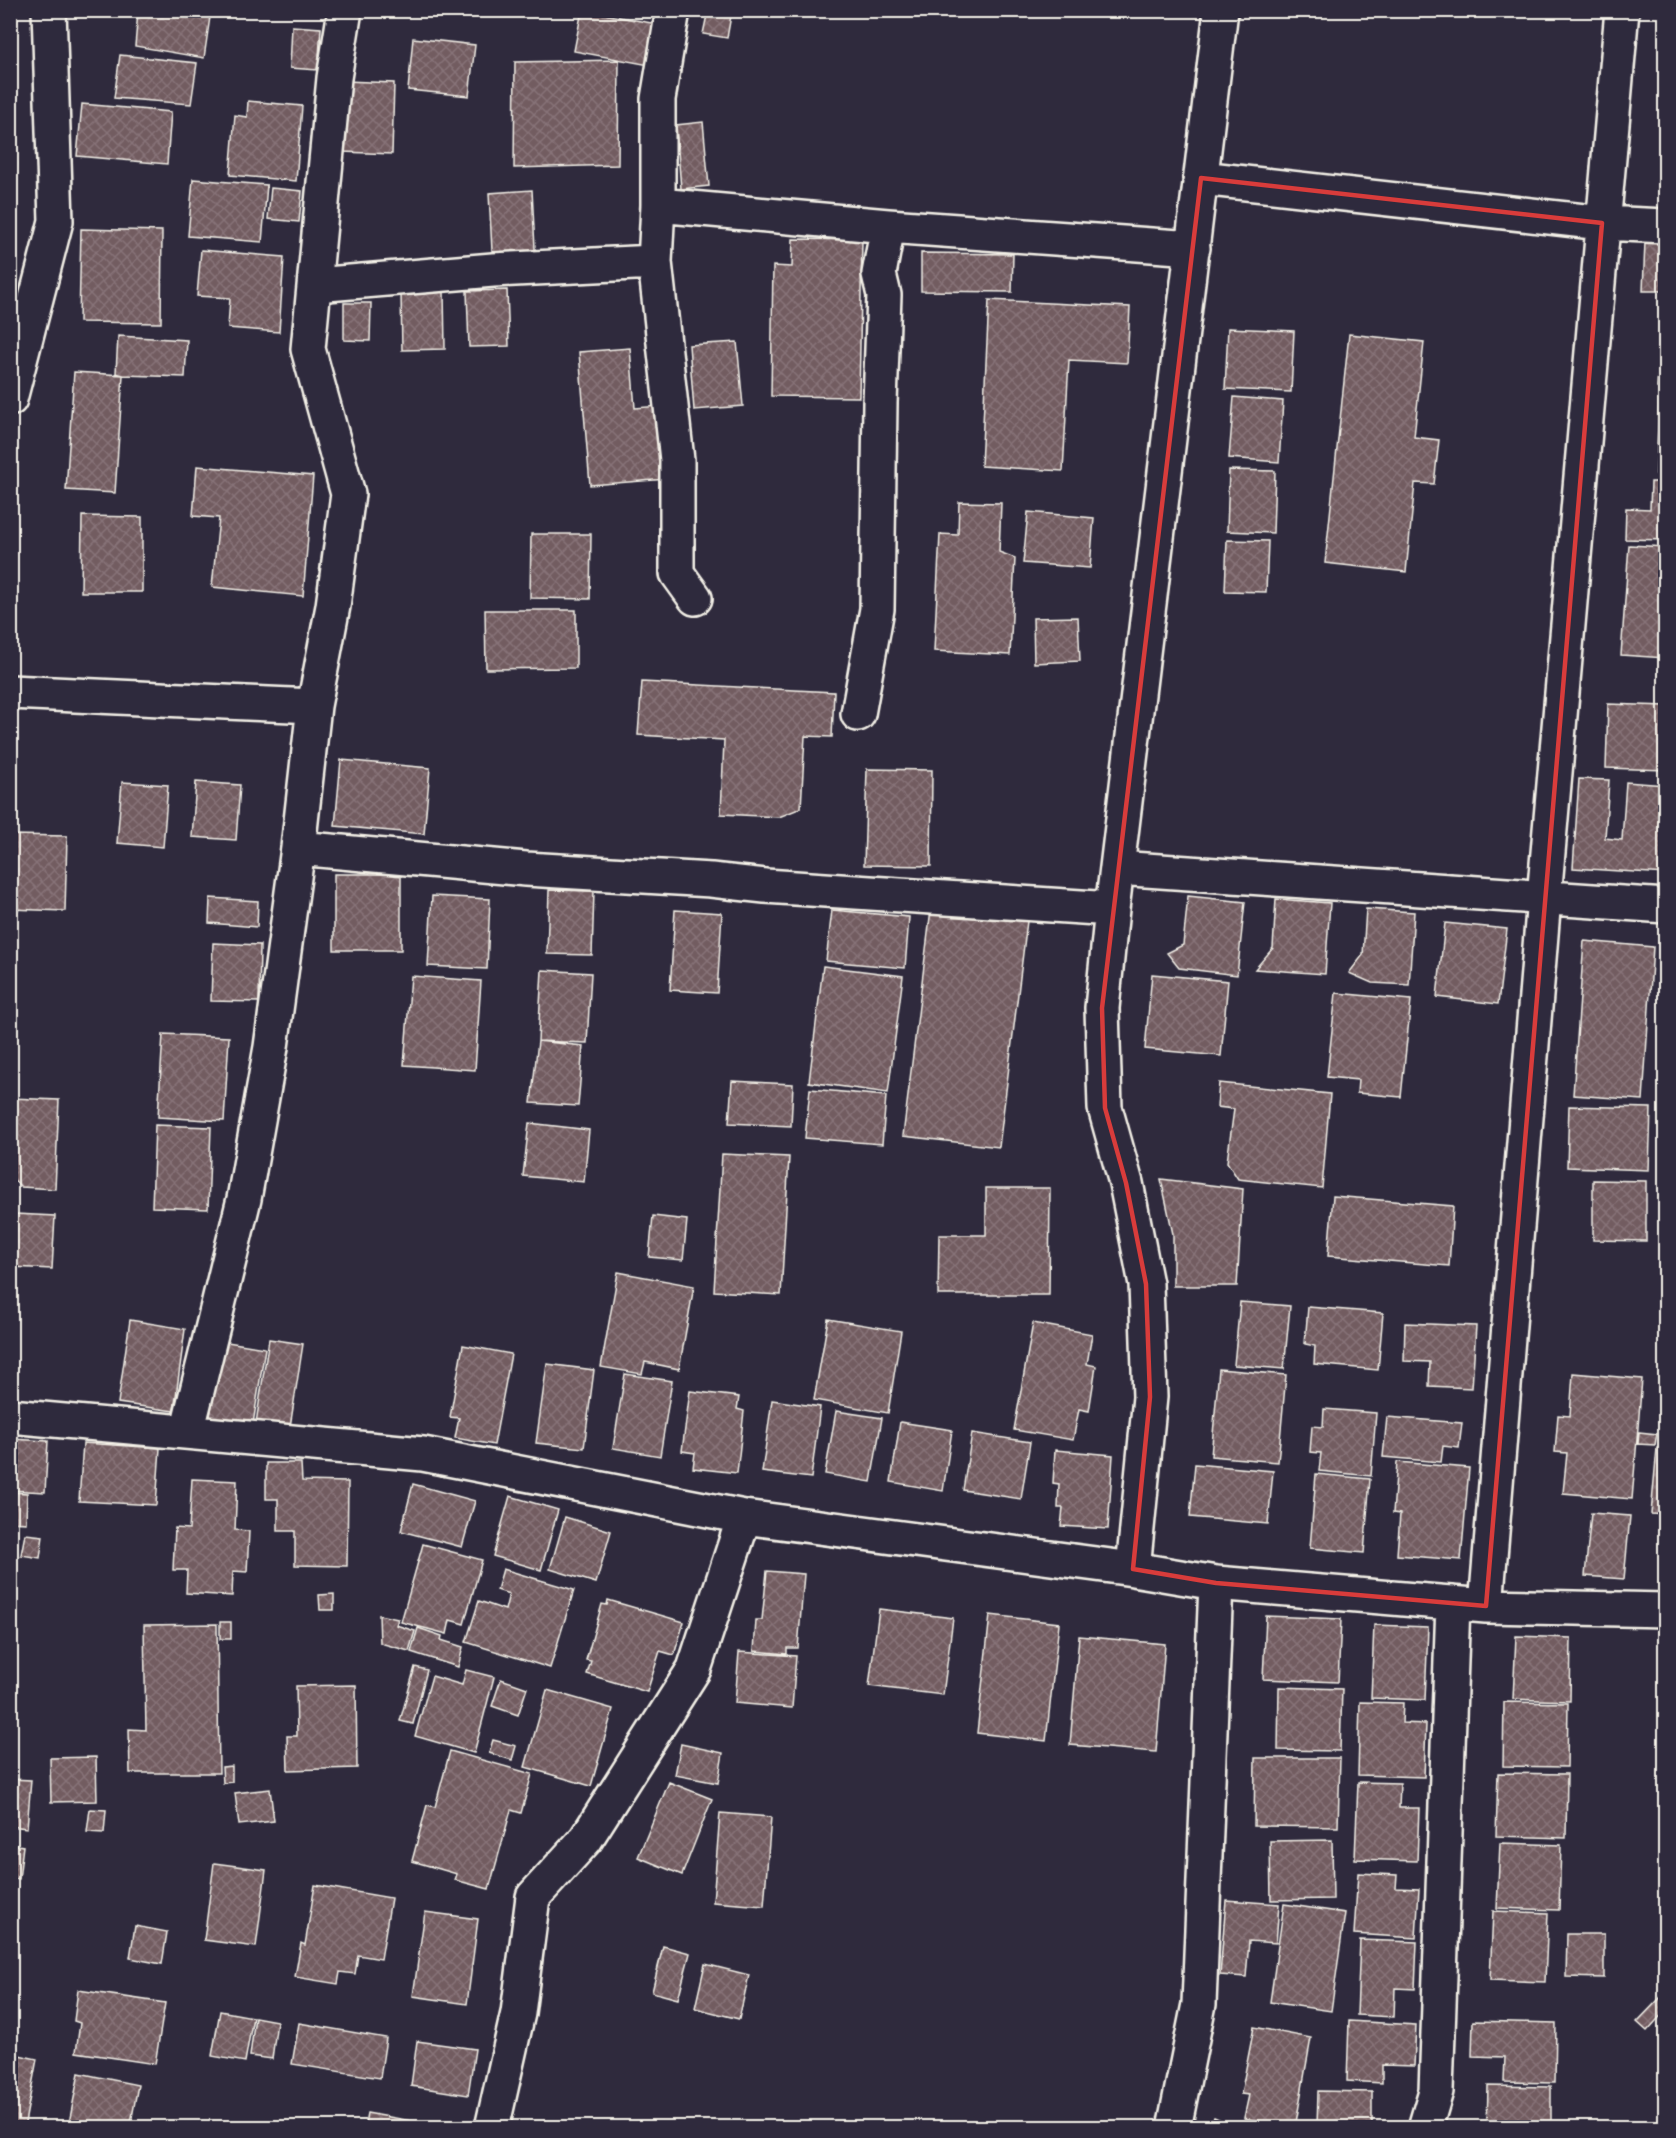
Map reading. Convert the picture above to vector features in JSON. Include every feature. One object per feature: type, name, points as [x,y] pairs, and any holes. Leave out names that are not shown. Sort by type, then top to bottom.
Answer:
[{"type":"street","points":[[10,399],[56,221],[49,10]]},
{"type":"street","points":[[673,10],[658,99],[658,205],[655,262],[678,460],[677,573],[695,598]]},
{"type":"street","points":[[1133,1569],[1150,1397],[1146,1284],[1126,1183],[1105,1108],[1102,1008],[1221,10]]},
{"type":"street","points":[[1486,1606],[1544,898],[1622,10]]},
{"type":"street","points":[[187,1432],[244,1199],[271,1047],[298,848],[314,706],[333,606],[348,494],[309,349],[334,78],[343,11]]},
{"type":"street","points":[[1201,178],[1602,223],[1665,226]]},
{"type":"street","points":[[658,205],[888,226],[1193,248]]},
{"type":"street","points":[[858,714],[878,609],[879,426],[884,295],[879,274],[888,226]]},
{"type":"street","points":[[315,285],[493,270],[655,262]]},
{"type":"street","points":[[10,692],[314,706]]},
{"type":"street","points":[[298,848],[526,869],[1112,909]]},
{"type":"street","points":[[1117,868],[1665,906]]},
{"type":"street","points":[[10,1416],[423,1454],[744,1517],[1133,1569],[1216,1583],[1486,1606],[1665,1610]]},
{"type":"street","points":[[492,2127],[518,2013],[532,1897],[586,1839],[694,1669],[744,1517]]},
{"type":"street","points":[[1174,2127],[1199,2004],[1216,1583]]},
{"type":"street","points":[[1425,2127],[1437,2091],[1453,1603]]},
{"type":"highlighted area","points":[[1201,178],[1602,223],[1486,1606],[1216,1583],[1133,1569],[1150,1397],[1146,1284],[1126,1183],[1105,1108],[1102,1008]]},
{"type":"building","points":[[126,10],[211,10],[204,58],[135,46],[138,12]]},
{"type":"building","points":[[582,10],[657,24],[649,65],[574,51]]},
{"type":"building","points":[[708,10],[732,10],[727,38],[703,34]]},
{"type":"building","points":[[292,26],[321,28],[318,70],[290,68]]},
{"type":"building","points":[[413,38],[475,45],[469,96],[408,90]]},
{"type":"building","points":[[120,55],[197,63],[191,104],[114,98]]},
{"type":"building","points":[[619,60],[618,165],[514,168],[515,62]]},
{"type":"building","points":[[345,81],[394,83],[392,154],[343,152]]},
{"type":"building","points":[[248,101],[302,106],[296,181],[230,175],[235,115],[247,117]]},
{"type":"building","points":[[82,104],[171,112],[167,164],[77,156]]},
{"type":"building","points":[[703,122],[709,186],[681,189],[676,125]]},
{"type":"building","points":[[10,162],[17,163],[10,223]]},
{"type":"building","points":[[193,179],[267,185],[262,242],[188,236]]},
{"type":"building","points":[[271,188],[302,191],[299,222],[268,219]]},
{"type":"building","points":[[532,190],[536,268],[493,270],[489,193]]},
{"type":"building","points":[[81,229],[162,231],[161,323],[79,322]]},
{"type":"building","points":[[793,239],[862,240],[859,397],[771,396],[773,266],[792,267]]},
{"type":"building","points":[[1645,242],[1666,243],[1666,291],[1643,291]]},
{"type":"building","points":[[201,250],[284,257],[279,332],[228,328],[230,298],[197,296]]},
{"type":"building","points":[[921,253],[1013,254],[1012,292],[921,291]]},
{"type":"building","points":[[507,290],[509,346],[469,347],[467,291]]},
{"type":"building","points":[[444,292],[445,349],[402,350],[401,293]]},
{"type":"building","points":[[989,300],[1130,307],[1127,363],[1069,360],[1063,471],[981,466]]},
{"type":"building","points":[[344,303],[371,303],[370,341],[344,340]]},
{"type":"building","points":[[1228,328],[1294,331],[1291,392],[1225,389]]},
{"type":"building","points":[[1349,334],[1424,342],[1414,437],[1439,440],[1434,484],[1415,483],[1406,572],[1325,563]]},
{"type":"building","points":[[118,336],[187,340],[185,377],[116,373]]},
{"type":"building","points":[[737,342],[743,406],[694,410],[689,345]]},
{"type":"building","points":[[1666,347],[1666,389],[1657,388],[1658,370]]},
{"type":"building","points":[[630,348],[635,408],[661,406],[667,479],[590,485],[579,352]]},
{"type":"building","points":[[74,372],[123,375],[115,493],[66,490]]},
{"type":"building","points":[[1234,397],[1283,401],[1279,462],[1229,458]]},
{"type":"building","points":[[1659,400],[1666,400],[1666,474],[1656,474]]},
{"type":"building","points":[[197,466],[313,476],[303,596],[212,587],[219,518],[193,516]]},
{"type":"building","points":[[1229,470],[1275,471],[1273,533],[1227,531]]},
{"type":"building","points":[[1651,482],[1666,482],[1666,540],[1625,539],[1626,508],[1650,509]]},
{"type":"building","points":[[959,502],[1001,503],[999,552],[1015,558],[1010,655],[934,651],[940,534],[958,535]]},
{"type":"building","points":[[1028,512],[1094,518],[1090,568],[1023,563]]},
{"type":"building","points":[[82,516],[142,517],[142,592],[81,592]]},
{"type":"building","points":[[531,534],[591,534],[590,599],[530,598]]},
{"type":"building","points":[[1227,540],[1268,541],[1266,592],[1225,591]]},
{"type":"building","points":[[1629,545],[1666,547],[1666,658],[1621,655]]},
{"type":"building","points":[[485,610],[576,610],[576,668],[486,669]]},
{"type":"building","points":[[1078,617],[1080,661],[1034,663],[1033,618]]},
{"type":"building","points":[[642,682],[834,692],[832,737],[805,736],[801,808],[779,817],[721,814],[724,740],[638,735]]},
{"type":"building","points":[[1608,704],[1666,706],[1666,770],[1606,768]]},
{"type":"building","points":[[341,760],[430,768],[424,834],[335,826]]},
{"type":"building","points":[[867,769],[932,770],[931,866],[864,865]]},
{"type":"building","points":[[1579,779],[1609,780],[1605,838],[1622,840],[1626,782],[1666,785],[1666,874],[1573,868]]},
{"type":"building","points":[[122,782],[168,785],[163,847],[117,843]]},
{"type":"building","points":[[196,782],[240,785],[236,840],[192,837]]},
{"type":"building","points":[[10,835],[67,836],[65,911],[10,909]]},
{"type":"building","points":[[334,874],[401,874],[401,950],[334,950]]},
{"type":"building","points":[[549,890],[594,891],[592,955],[547,954]]},
{"type":"building","points":[[432,896],[490,899],[487,969],[428,966]]},
{"type":"building","points":[[1188,896],[1245,902],[1237,975],[1179,968],[1167,953],[1183,945]]},
{"type":"building","points":[[210,898],[258,901],[257,927],[209,923]]},
{"type":"building","points":[[1276,899],[1330,903],[1325,974],[1255,969],[1273,948]]},
{"type":"building","points":[[931,909],[1027,921],[999,1147],[903,1136]]},
{"type":"building","points":[[1366,909],[1414,912],[1409,985],[1372,983],[1349,973],[1363,955]]},
{"type":"building","points":[[675,910],[722,913],[717,993],[670,990]]},
{"type":"building","points":[[832,910],[909,917],[905,968],[826,961]]},
{"type":"building","points":[[1445,923],[1507,929],[1498,1004],[1437,997]]},
{"type":"building","points":[[1584,941],[1653,947],[1643,1100],[1573,1095]]},
{"type":"building","points":[[213,943],[260,945],[259,1002],[211,1001]]},
{"type":"building","points":[[823,966],[903,976],[888,1093],[809,1082]]},
{"type":"building","points":[[542,970],[591,973],[587,1043],[538,1041]]},
{"type":"building","points":[[1152,974],[1228,981],[1221,1056],[1145,1049]]},
{"type":"building","points":[[411,976],[481,981],[475,1070],[404,1065]]},
{"type":"building","points":[[1336,993],[1411,1000],[1401,1097],[1357,1093],[1358,1080],[1327,1077]]},
{"type":"building","points":[[163,1034],[229,1037],[224,1121],[158,1117]]},
{"type":"building","points":[[538,1041],[583,1046],[578,1106],[531,1103]]},
{"type":"building","points":[[732,1081],[793,1084],[791,1126],[729,1123]]},
{"type":"building","points":[[1219,1083],[1330,1094],[1322,1188],[1238,1179],[1227,1162],[1234,1109],[1217,1107]]},
{"type":"building","points":[[810,1089],[886,1096],[882,1144],[805,1138]]},
{"type":"building","points":[[10,1098],[59,1100],[55,1189],[21,1187],[10,1176]]},
{"type":"building","points":[[1569,1106],[1651,1108],[1649,1170],[1567,1167]]},
{"type":"building","points":[[529,1123],[589,1130],[584,1182],[523,1176]]},
{"type":"building","points":[[155,1125],[211,1127],[208,1209],[152,1207]]},
{"type":"building","points":[[722,1154],[789,1157],[781,1295],[714,1291]]},
{"type":"building","points":[[1161,1179],[1243,1189],[1237,1286],[1173,1286],[1173,1234]]},
{"type":"building","points":[[1593,1180],[1646,1181],[1646,1241],[1593,1240]]},
{"type":"building","points":[[986,1188],[1050,1188],[1049,1295],[938,1295],[939,1235],[986,1235]]},
{"type":"building","points":[[1333,1196],[1453,1206],[1449,1266],[1328,1256]]},
{"type":"building","points":[[15,1214],[55,1216],[52,1269],[12,1267]]},
{"type":"building","points":[[653,1216],[687,1220],[683,1260],[649,1257]]},
{"type":"building","points":[[618,1272],[694,1286],[679,1369],[645,1362],[642,1374],[601,1367]]},
{"type":"building","points":[[1661,1272],[1666,1272],[1666,1323],[1660,1323]]},
{"type":"building","points":[[1240,1302],[1290,1306],[1284,1369],[1234,1365]]},
{"type":"building","points":[[1308,1307],[1383,1313],[1378,1370],[1314,1364],[1315,1346],[1305,1344]]},
{"type":"building","points":[[828,1319],[901,1331],[888,1413],[814,1400]]},
{"type":"building","points":[[130,1320],[185,1329],[174,1411],[118,1403]]},
{"type":"building","points":[[1033,1323],[1092,1334],[1087,1364],[1096,1366],[1089,1411],[1079,1409],[1073,1440],[1014,1430]]},
{"type":"building","points":[[1405,1323],[1476,1326],[1472,1388],[1429,1386],[1430,1362],[1404,1361]]},
{"type":"building","points":[[269,1339],[303,1344],[290,1427],[256,1423]]},
{"type":"building","points":[[221,1341],[265,1348],[253,1424],[210,1417]]},
{"type":"building","points":[[463,1345],[511,1354],[494,1445],[455,1438],[459,1418],[450,1417]]},
{"type":"building","points":[[547,1364],[594,1370],[584,1448],[536,1443]]},
{"type":"building","points":[[1219,1369],[1286,1375],[1278,1462],[1211,1456]]},
{"type":"building","points":[[1573,1373],[1642,1379],[1632,1499],[1563,1493],[1567,1453],[1555,1452],[1558,1415],[1570,1416]]},
{"type":"building","points":[[625,1374],[672,1381],[660,1456],[613,1448]]},
{"type":"building","points":[[690,1391],[739,1397],[737,1409],[744,1411],[737,1473],[693,1468],[695,1453],[682,1451]]},
{"type":"building","points":[[772,1400],[820,1407],[811,1478],[762,1472]]},
{"type":"building","points":[[1324,1409],[1376,1413],[1371,1476],[1319,1471],[1321,1453],[1310,1452],[1312,1426],[1323,1427]]},
{"type":"building","points":[[836,1411],[882,1418],[871,1482],[825,1474]]},
{"type":"building","points":[[1387,1417],[1462,1423],[1459,1448],[1443,1446],[1441,1462],[1383,1457]]},
{"type":"building","points":[[900,1422],[952,1430],[943,1491],[891,1482]]},
{"type":"building","points":[[1639,1432],[1657,1434],[1655,1445],[1638,1444]]},
{"type":"building","points":[[972,1433],[1030,1442],[1021,1499],[963,1490]]},
{"type":"building","points":[[10,1439],[48,1441],[45,1492],[10,1490]]},
{"type":"building","points":[[83,1443],[160,1448],[156,1505],[79,1501]]},
{"type":"building","points":[[1657,1448],[1666,1449],[1666,1515],[1651,1514]]},
{"type":"building","points":[[1055,1450],[1113,1455],[1108,1529],[1061,1526],[1063,1508],[1058,1508],[1059,1484],[1053,1483]]},
{"type":"building","points":[[1397,1462],[1469,1468],[1461,1560],[1397,1555],[1400,1514],[1393,1513]]},
{"type":"building","points":[[266,1463],[301,1463],[302,1481],[348,1482],[347,1566],[295,1565],[295,1531],[278,1531],[278,1499],[266,1499]]},
{"type":"building","points":[[1195,1464],[1273,1471],[1268,1524],[1190,1517]]},
{"type":"building","points":[[1316,1474],[1370,1479],[1364,1553],[1310,1548]]},
{"type":"building","points":[[192,1479],[237,1481],[235,1530],[249,1531],[247,1572],[233,1571],[232,1596],[186,1593],[187,1570],[173,1570],[175,1528],[189,1529]]},
{"type":"building","points":[[413,1484],[475,1501],[462,1547],[401,1531]]},
{"type":"building","points":[[10,1492],[27,1493],[26,1523],[10,1522]]},
{"type":"building","points":[[510,1496],[558,1510],[541,1570],[493,1556]]},
{"type":"building","points":[[1591,1513],[1630,1516],[1624,1579],[1585,1576]]},
{"type":"building","points":[[565,1517],[611,1531],[596,1583],[550,1569]]},
{"type":"building","points":[[25,1534],[43,1536],[40,1558],[21,1555]]},
{"type":"building","points":[[423,1544],[482,1560],[464,1624],[450,1620],[447,1634],[401,1622]]},
{"type":"building","points":[[503,1569],[574,1590],[550,1668],[466,1642],[479,1601],[505,1610],[509,1594],[497,1590]]},
{"type":"building","points":[[767,1571],[804,1574],[798,1648],[787,1648],[787,1654],[754,1651],[756,1620],[762,1620]]},
{"type":"building","points":[[334,1594],[334,1610],[320,1610],[319,1595]]},
{"type":"building","points":[[608,1600],[684,1622],[674,1655],[660,1651],[647,1692],[587,1674],[591,1661],[586,1660],[602,1604],[607,1605]]},
{"type":"building","points":[[879,1609],[953,1618],[943,1695],[869,1686]]},
{"type":"building","points":[[379,1615],[398,1619],[396,1625],[415,1631],[409,1651],[380,1643]]},
{"type":"building","points":[[990,1615],[1059,1623],[1046,1741],[977,1733]]},
{"type":"building","points":[[1266,1616],[1341,1619],[1338,1682],[1263,1679]]},
{"type":"building","points":[[220,1622],[231,1622],[231,1639],[220,1639]]},
{"type":"building","points":[[217,1624],[219,1773],[130,1773],[129,1729],[146,1730],[144,1625]]},
{"type":"building","points":[[1374,1625],[1428,1627],[1425,1700],[1371,1698]]},
{"type":"building","points":[[418,1628],[442,1636],[441,1640],[463,1647],[458,1667],[411,1652]]},
{"type":"building","points":[[1079,1636],[1165,1644],[1156,1752],[1070,1745]]},
{"type":"building","points":[[1516,1636],[1571,1638],[1570,1701],[1513,1699]]},
{"type":"building","points":[[739,1652],[796,1656],[792,1708],[735,1703]]},
{"type":"building","points":[[415,1667],[427,1670],[413,1724],[400,1721]]},
{"type":"building","points":[[466,1670],[494,1677],[474,1753],[415,1736],[432,1676],[462,1685]]},
{"type":"building","points":[[501,1679],[527,1688],[518,1715],[492,1706]]},
{"type":"building","points":[[356,1685],[357,1768],[288,1770],[287,1736],[297,1736],[296,1686]]},
{"type":"building","points":[[1279,1687],[1342,1689],[1340,1751],[1278,1750]]},
{"type":"building","points":[[547,1690],[613,1709],[591,1786],[525,1767]]},
{"type":"building","points":[[1360,1702],[1403,1703],[1402,1723],[1426,1724],[1424,1777],[1358,1775]]},
{"type":"building","points":[[1504,1702],[1568,1703],[1567,1767],[1503,1766]]},
{"type":"building","points":[[493,1740],[516,1746],[512,1760],[489,1753]]},
{"type":"building","points":[[681,1744],[723,1753],[718,1783],[675,1775]]},
{"type":"building","points":[[450,1751],[532,1774],[521,1813],[511,1810],[489,1889],[455,1880],[457,1874],[412,1861],[427,1805],[435,1807]]},
{"type":"building","points":[[96,1757],[97,1801],[51,1802],[50,1758]]},
{"type":"building","points":[[1255,1758],[1340,1758],[1338,1827],[1254,1826]]},
{"type":"building","points":[[232,1766],[232,1782],[223,1783],[222,1767]]},
{"type":"building","points":[[1498,1773],[1567,1774],[1566,1838],[1496,1836]]},
{"type":"building","points":[[10,1779],[31,1780],[27,1828],[10,1826]]},
{"type":"building","points":[[669,1782],[712,1799],[682,1875],[638,1857]]},
{"type":"building","points":[[1358,1782],[1400,1783],[1399,1808],[1419,1808],[1417,1861],[1355,1859]]},
{"type":"building","points":[[270,1789],[274,1821],[239,1825],[235,1793]]},
{"type":"building","points":[[90,1809],[106,1810],[104,1833],[87,1832]]},
{"type":"building","points":[[720,1813],[771,1817],[764,1906],[713,1902]]},
{"type":"building","points":[[1332,1840],[1333,1899],[1271,1900],[1270,1841]]},
{"type":"building","points":[[1500,1843],[1561,1845],[1559,1910],[1497,1908]]},
{"type":"building","points":[[10,1844],[23,1846],[19,1879],[10,1878]]},
{"type":"building","points":[[214,1863],[266,1870],[256,1947],[204,1940]]},
{"type":"building","points":[[1358,1873],[1397,1875],[1396,1888],[1419,1889],[1416,1938],[1354,1934]]},
{"type":"building","points":[[315,1885],[391,1898],[381,1959],[358,1955],[355,1974],[340,1972],[338,1984],[295,1977],[301,1943],[305,1945]]},
{"type":"building","points":[[1226,1900],[1279,1904],[1276,1943],[1249,1941],[1246,1977],[1220,1975]]},
{"type":"building","points":[[1284,1904],[1345,1913],[1331,2011],[1270,2002]]},
{"type":"building","points":[[1493,1911],[1548,1913],[1545,1982],[1490,1980]]},
{"type":"building","points":[[425,1912],[478,1919],[467,2004],[413,1996]]},
{"type":"building","points":[[135,1926],[167,1932],[162,1964],[130,1958]]},
{"type":"building","points":[[1567,1934],[1604,1934],[1604,1978],[1566,1977]]},
{"type":"building","points":[[1360,1940],[1417,1942],[1415,1989],[1395,1988],[1394,2017],[1357,2015]]},
{"type":"building","points":[[663,1946],[690,1953],[678,1999],[652,1992]]},
{"type":"building","points":[[705,1964],[749,1975],[739,2019],[695,2008]]},
{"type":"building","points":[[78,1990],[165,2003],[155,2064],[76,2052],[80,2023],[74,2021]]},
{"type":"building","points":[[1661,1997],[1666,2001],[1666,2010],[1647,2031],[1637,2022]]},
{"type":"building","points":[[220,2011],[253,2017],[245,2062],[212,2056]]},
{"type":"building","points":[[255,2017],[277,2021],[272,2059],[250,2056]]},
{"type":"building","points":[[1349,2021],[1416,2025],[1414,2066],[1382,2065],[1382,2083],[1347,2081]]},
{"type":"building","points":[[1473,2021],[1556,2023],[1555,2083],[1504,2082],[1505,2057],[1472,2056]]},
{"type":"building","points":[[299,2023],[386,2038],[380,2078],[292,2064]]},
{"type":"building","points":[[1254,2027],[1311,2038],[1295,2128],[1244,2118],[1249,2095],[1241,2094]]},
{"type":"building","points":[[417,2041],[475,2049],[468,2095],[411,2086]]},
{"type":"building","points":[[10,2053],[37,2059],[24,2128],[10,2128]]},
{"type":"building","points":[[79,2073],[138,2085],[130,2128],[68,2128]]},
{"type":"building","points":[[1488,2086],[1551,2087],[1551,2128],[1487,2128]]},
{"type":"building","points":[[1318,2091],[1372,2092],[1372,2126],[1385,2128],[1317,2128]]},
{"type":"building","points":[[367,2113],[444,2127],[444,2128],[364,2128]]},
{"type":"building","points":[[1214,2117],[1239,2128],[1210,2128]]}]
